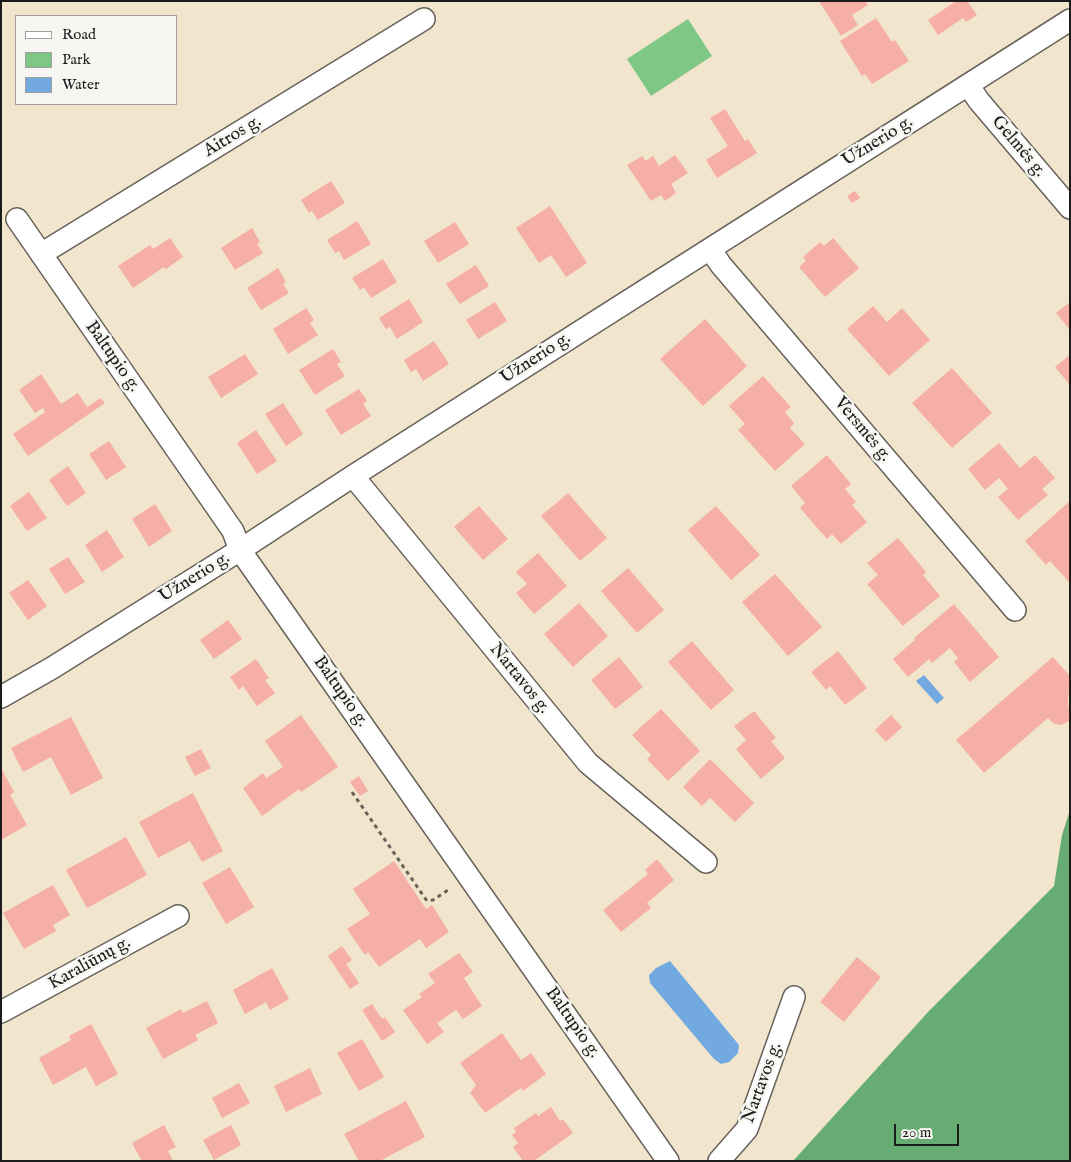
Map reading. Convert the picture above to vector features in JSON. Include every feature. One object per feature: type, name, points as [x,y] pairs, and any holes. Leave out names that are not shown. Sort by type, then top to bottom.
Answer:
[{"type":"street","name":"Aitros g.","points":[[41,254],[424,20]]},
{"type":"street","name":"Užnerio g.","points":[[1,696],[52,668],[240,550],[710,248],[1070,20]]},
{"type":"street","name":"Gelmės g.","points":[[968,85],[979,101],[1070,208]]},
{"type":"street","name":"Baltupio g.","points":[[17,219],[234,531],[240,550],[668,1161]]},
{"type":"street","name":"Versmės g.","points":[[710,248],[721,265],[1015,610]]},
{"type":"street","name":"Nartavos g.","points":[[353,476],[588,762],[706,862]]},
{"type":"street","name":"Karaliūnų g.","points":[[1,1012],[178,916]]},
{"type":"street","name":"Nartavos g.","points":[[720,1161],[748,1129],[794,997]]},
{"type":"path","points":[[352,792],[427,901],[433,900],[469,876]]},
{"type":"green space","points":[[688,19],[712,56],[651,96],[627,59]]},
{"type":"green space","points":[[1070,810],[1070,1161],[793,1161],[929,1011],[1054,886],[1062,835]]},
{"type":"water","points":[[924,675],[944,698],[937,704],[916,681]]},
{"type":"water","points":[[670,961],[739,1045],[738,1053],[729,1062],[721,1064],[714,1059],[650,983],[649,975],[656,968]]},
{"type":"building","points":[[819,1],[865,1],[868,5],[852,15],[858,25],[841,36]]},
{"type":"building","points":[[956,1],[967,1],[977,15],[966,22],[963,18],[938,35],[928,20]]},
{"type":"building","points":[[876,18],[892,42],[895,40],[909,61],[872,84],[865,74],[862,76],[840,41]]},
{"type":"building","points":[[725,109],[745,141],[748,139],[757,153],[717,178],[706,160],[728,146],[710,118]]},
{"type":"building","points":[[675,155],[688,173],[671,184],[676,193],[665,201],[661,195],[651,201],[627,165],[642,156],[646,161],[653,156],[659,166]]},
{"type":"building","points":[[331,181],[345,203],[318,220],[312,211],[309,213],[301,200]]},
{"type":"building","points":[[855,191],[860,198],[852,203],[847,196]]},
{"type":"building","points":[[550,206],[587,263],[566,277],[551,255],[539,263],[516,228]]},
{"type":"building","points":[[357,221],[371,244],[344,260],[339,251],[335,253],[327,240]]},
{"type":"building","points":[[455,222],[469,244],[438,263],[424,241]]},
{"type":"building","points":[[252,228],[260,242],[257,244],[263,253],[235,270],[221,248]]},
{"type":"building","points":[[170,238],[183,257],[166,269],[164,267],[133,288],[118,266],[150,245],[153,249]]},
{"type":"building","points":[[833,238],[859,268],[825,297],[799,267],[806,261],[803,257],[820,242],[824,246]]},
{"type":"building","points":[[383,259],[397,282],[371,298],[364,287],[360,290],[352,278]]},
{"type":"building","points":[[476,265],[489,286],[460,304],[446,284]]},
{"type":"building","points":[[278,268],[286,282],[283,284],[289,293],[261,310],[247,288]]},
{"type":"building","points":[[409,299],[423,322],[397,339],[390,327],[386,329],[379,318]]},
{"type":"building","points":[[495,302],[507,321],[478,339],[466,320]]},
{"type":"building","points":[[1070,302],[1070,330],[1056,313]]},
{"type":"building","points":[[873,306],[887,322],[902,308],[930,340],[889,376],[847,329]]},
{"type":"building","points":[[306,308],[314,320],[310,323],[318,335],[288,354],[273,329]]},
{"type":"building","points":[[705,319],[747,366],[703,406],[660,359]]},
{"type":"building","points":[[434,341],[449,364],[423,381],[416,369],[411,372],[404,360]]},
{"type":"building","points":[[333,349],[341,362],[337,364],[345,376],[315,395],[299,370]]},
{"type":"building","points":[[245,354],[258,374],[221,398],[208,377]]},
{"type":"building","points":[[1070,355],[1070,385],[1055,367]]},
{"type":"building","points":[[952,368],[992,413],[952,448],[912,403]]},
{"type":"building","points":[[41,374],[61,404],[78,393],[87,407],[101,398],[105,403],[28,456],[13,434],[45,412],[43,408],[35,413],[19,390]]},
{"type":"building","points":[[763,376],[791,407],[785,412],[794,423],[790,428],[805,444],[775,471],[738,430],[745,424],[729,406]]},
{"type":"building","points":[[359,389],[367,401],[363,404],[371,416],[341,435],[325,410]]},
{"type":"building","points":[[283,403],[303,434],[286,446],[265,414]]},
{"type":"building","points":[[256,430],[277,461],[257,474],[237,443]]},
{"type":"building","points":[[109,441],[126,467],[106,480],[89,454]]},
{"type":"building","points":[[999,443],[1020,468],[1035,455],[1055,478],[1042,489],[1048,495],[1018,520],[998,497],[1008,489],[999,478],[985,490],[968,469]]},
{"type":"building","points":[[827,455],[851,484],[845,489],[856,502],[852,505],[867,522],[841,544],[832,534],[827,539],[800,508],[805,503],[791,486]]},
{"type":"building","points":[[68,466],[86,493],[67,506],[49,480]]},
{"type":"building","points":[[29,492],[47,518],[27,531],[10,506]]},
{"type":"building","points":[[568,493],[607,538],[580,561],[541,516]]},
{"type":"building","points":[[1070,501],[1069,582],[1050,561],[1046,565],[1025,541]]},
{"type":"building","points":[[155,504],[172,531],[149,547],[132,519]]},
{"type":"building","points":[[479,506],[508,539],[483,560],[454,527]]},
{"type":"building","points":[[716,506],[760,555],[731,580],[688,530]]},
{"type":"building","points":[[107,530],[124,557],[102,572],[85,545]]},
{"type":"building","points":[[898,538],[926,572],[923,575],[940,596],[903,626],[867,584],[878,575],[867,563]]},
{"type":"building","points":[[538,553],[567,586],[534,614],[516,593],[527,584],[516,572]]},
{"type":"building","points":[[68,557],[85,582],[65,594],[49,569]]},
{"type":"building","points":[[628,568],[664,610],[637,633],[601,591]]},
{"type":"building","points":[[775,574],[822,627],[788,656],[742,602]]},
{"type":"building","points":[[28,580],[47,606],[28,620],[9,593]]},
{"type":"building","points":[[579,603],[608,636],[573,667],[544,634]]},
{"type":"building","points":[[954,604],[999,657],[970,682],[954,662],[958,658],[950,648],[932,663],[929,659],[908,677],[893,659],[915,640],[914,638]]},
{"type":"building","points":[[228,620],[242,639],[214,659],[200,640]]},
{"type":"building","points":[[692,641],[734,690],[711,710],[668,662]]},
{"type":"building","points":[[838,651],[867,688],[845,705],[830,686],[826,690],[811,672]]},
{"type":"building","points":[[619,657],[643,687],[615,709],[591,680]]},
{"type":"building","points":[[1053,657],[1070,676],[1068,701],[1070,721],[1060,725],[1053,723],[1048,718],[984,773],[956,740]]},
{"type":"building","points":[[256,659],[269,678],[265,680],[275,693],[257,706],[243,686],[239,690],[230,677]]},
{"type":"building","points":[[661,709],[700,751],[668,781],[647,759],[651,755],[632,735]]},
{"type":"building","points":[[754,711],[776,738],[771,741],[785,758],[761,779],[736,749],[746,740],[734,726]]},
{"type":"building","points":[[301,715],[338,767],[301,792],[299,789],[262,816],[243,788],[263,773],[266,778],[283,767],[265,741]]},
{"type":"building","points":[[891,715],[902,727],[886,742],[875,730]]},
{"type":"building","points":[[71,717],[103,778],[71,795],[51,757],[23,772],[11,748]]},
{"type":"building","points":[[201,749],[211,768],[195,776],[185,757]]},
{"type":"building","points":[[710,759],[754,803],[735,822],[710,798],[702,806],[683,787]]},
{"type":"building","points":[[1,768],[14,792],[10,795],[27,825],[1,840]]},
{"type":"building","points":[[359,776],[368,791],[360,796],[350,782]]},
{"type":"building","points":[[193,793],[223,851],[202,862],[190,841],[158,858],[139,822]]},
{"type":"building","points":[[126,837],[147,875],[87,908],[66,870]]},
{"type":"building","points":[[657,859],[674,880],[647,903],[651,908],[621,932],[603,910],[648,874],[645,870]]},
{"type":"building","points":[[394,861],[426,909],[432,905],[449,932],[426,948],[420,939],[379,967],[368,952],[365,955],[347,929],[370,914],[353,889]]},
{"type":"building","points":[[230,867],[254,907],[226,924],[202,883]]},
{"type":"building","points":[[53,885],[70,915],[53,925],[56,931],[24,949],[3,913]]},
{"type":"building","points":[[342,946],[352,960],[346,964],[359,983],[350,989],[328,956]]},
{"type":"building","points":[[459,953],[473,972],[464,978],[482,1006],[463,1019],[456,1010],[437,1023],[444,1032],[427,1044],[403,1010],[422,997],[419,994],[435,983],[428,974]]},
{"type":"building","points":[[857,957],[881,977],[844,1022],[820,1002]]},
{"type":"building","points":[[272,968],[289,999],[270,1010],[266,1002],[245,1014],[233,990]]},
{"type":"building","points":[[207,1001],[218,1023],[195,1035],[198,1040],[163,1059],[146,1028],[181,1009],[183,1013]]},
{"type":"building","points":[[372,1004],[382,1019],[385,1017],[395,1032],[382,1041],[362,1010]]},
{"type":"building","points":[[91,1024],[118,1074],[96,1086],[86,1067],[53,1085],[39,1058],[71,1040],[69,1036]]},
{"type":"building","points":[[502,1033],[521,1060],[531,1053],[546,1074],[523,1091],[521,1088],[485,1113],[470,1093],[476,1085],[460,1063]]},
{"type":"building","points":[[362,1039],[384,1077],[359,1091],[337,1053]]},
{"type":"building","points":[[310,1068],[322,1094],[286,1112],[274,1086]]},
{"type":"building","points":[[239,1083],[250,1103],[222,1118],[212,1098]]},
{"type":"building","points":[[406,1101],[425,1137],[380,1161],[359,1161],[344,1134]]},
{"type":"building","points":[[551,1107],[560,1121],[563,1119],[573,1133],[534,1161],[523,1161],[513,1147],[518,1143],[512,1135],[516,1132],[514,1128],[536,1113],[538,1116]]},
{"type":"building","points":[[164,1125],[176,1147],[168,1151],[173,1161],[142,1161],[132,1143]]},
{"type":"building","points":[[231,1125],[241,1145],[214,1160],[203,1140]]}]
